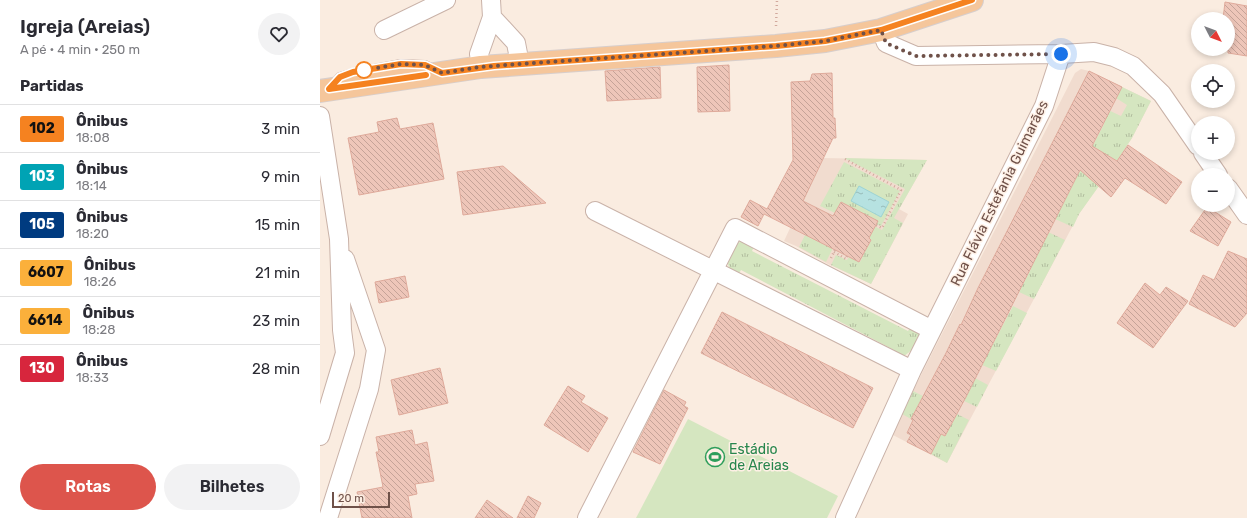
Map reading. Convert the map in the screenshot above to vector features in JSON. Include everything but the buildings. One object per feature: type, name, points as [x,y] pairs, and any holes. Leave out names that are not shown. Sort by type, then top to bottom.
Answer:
[{"type":"main road","points":[[325,90],[480,67],[776,46],[825,41],[881,30],[972,0]]},
{"type":"street","points":[[384,30],[446,0]]},
{"type":"street","points":[[491,8],[516,43],[520,64]]},
{"type":"street","points":[[480,67],[479,54],[491,8]]},
{"type":"street","points":[[881,30],[886,43],[916,56],[1061,54],[1094,52],[1114,57],[1133,66],[1162,94],[1191,136]]},
{"type":"street","name":"Rua Flávia Estefania Guimarães","points":[[845,518],[912,370],[1044,106],[1061,54]]},
{"type":"street","points":[[320,116],[338,239],[344,353],[320,436]]},
{"type":"street","points":[[1235,198],[1247,215]]},
{"type":"street","points":[[595,211],[912,370]]},
{"type":"street","points":[[586,518],[735,228],[932,330]]},
{"type":"street","points":[[328,518],[369,389],[376,350],[338,239]]},
{"type":"path","points":[[776,46],[777,0]]},
{"type":"path","points":[[845,159],[901,190],[882,228],[876,225]]},
{"type":"path","points":[[828,264],[839,241]]},
{"type":"path","points":[[834,252],[846,259],[847,256]]},
{"type":"shaded area","points":[[1081,69],[1089,71],[1151,101],[1132,138],[1079,214],[947,463],[891,434],[1075,73]]},
{"type":"shaded area","points":[[823,158],[927,160],[899,209],[908,214],[871,284],[784,241]]},
{"type":"green space","points":[[1122,87],[1151,101],[1132,138],[1117,161],[1109,156],[1109,172],[1079,214],[1073,227],[1055,219],[1104,124],[1099,122],[1106,109],[1121,116],[1127,105],[1116,98]]},
{"type":"green space","points":[[844,158],[927,160],[894,218],[903,223],[871,284],[831,265],[836,255],[847,260],[849,257],[860,262],[865,251],[865,246],[868,247],[871,240],[869,238],[874,226],[882,230],[905,189]]},
{"type":"green space","points":[[844,162],[900,191],[881,226],[876,224],[877,221],[841,202],[835,213],[820,206]]},
{"type":"green space","points":[[1048,232],[1065,240],[1034,299],[1019,292],[1031,269],[1026,267]]},
{"type":"green space","points":[[805,235],[829,247],[837,240],[826,262],[799,247]]},
{"type":"green space","points":[[747,241],[755,244],[752,251],[908,331],[912,325],[920,335],[918,343],[903,357],[892,355],[894,350],[741,270],[738,275],[733,273],[728,265],[730,251],[737,243]]},
{"type":"green space","points":[[1013,306],[1027,313],[996,371],[982,365]]},
{"type":"green space","points":[[975,378],[988,385],[977,407],[964,401]]},
{"type":"green space","points":[[913,391],[923,396],[911,419],[902,414]]},
{"type":"green space","points":[[957,414],[969,420],[947,463],[931,454],[941,434],[945,436]]},
{"type":"green space","name":"Estádio de Areias","points":[[688,419],[838,496],[827,518],[636,518]]},
{"type":"water","points":[[859,186],[889,202],[881,217],[851,201]]},
{"type":"bus line","name":"102","points":[[426,75],[329,89],[340,77],[353,72],[401,64],[425,65],[442,73],[480,67],[776,46],[825,41],[881,30],[972,0]]},
{"type":"place","name":"Estádio de Areias","points":[[715,457]]},
{"type":"route","points":[[364,70],[401,64],[425,65],[442,73],[480,67],[776,46],[825,41],[881,30],[886,43],[916,56],[1061,54]]}]
